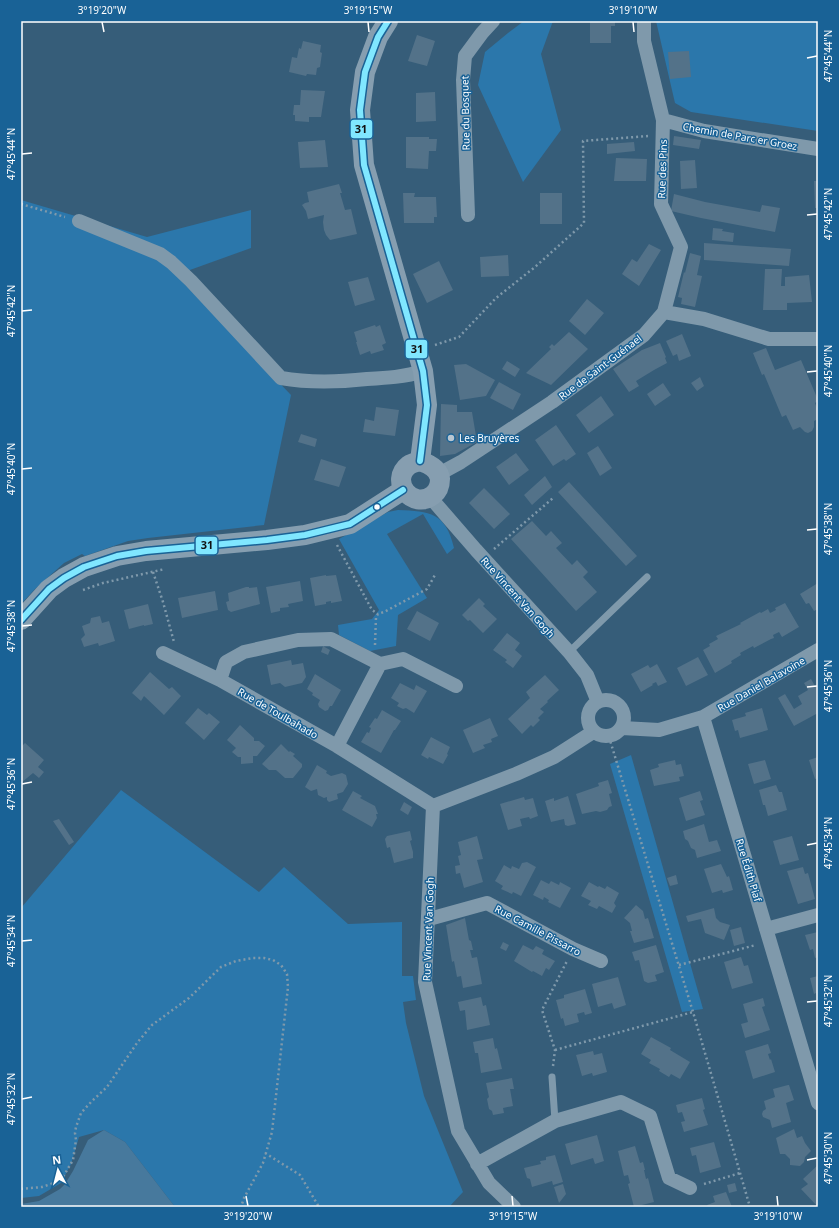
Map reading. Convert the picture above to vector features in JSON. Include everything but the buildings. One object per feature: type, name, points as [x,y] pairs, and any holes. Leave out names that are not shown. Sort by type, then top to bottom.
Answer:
[{"type":"street","points":[[388,21],[378,37],[365,72],[360,110],[364,165],[423,371],[427,405],[420,461]]},
{"type":"street","name":"Rue du Bosquet","points":[[468,216],[463,80],[465,56],[493,21]]},
{"type":"street","name":"Rue des Pins","points":[[644,21],[644,41],[663,120],[660,204],[681,247],[664,312]]},
{"type":"street","name":"Chemin de Parc er Groez","points":[[663,120],[704,131],[818,149]]},
{"type":"street","points":[[79,221],[160,254],[171,262],[191,281],[281,378],[300,382],[349,381],[410,375],[423,371]]},
{"type":"street","points":[[664,312],[704,319],[770,339],[818,339]]},
{"type":"street","name":"Rue de Saint-Guénael","points":[[439,474],[461,462],[552,402],[644,335],[664,312]]},
{"type":"street","points":[[420,461],[429,464],[439,474],[440,486],[430,497],[420,500],[411,497],[403,490],[401,477],[404,470],[410,465],[420,461]]},
{"type":"street","points":[[21,620],[49,589],[64,578],[84,567],[117,556],[146,551],[305,535],[350,524],[403,490]]},
{"type":"street","name":"Rue Vincent Van Gogh","points":[[430,497],[483,558],[569,652],[587,675],[598,702]]},
{"type":"street","points":[[220,680],[226,662],[244,652],[298,640],[332,639],[380,664],[403,659],[456,686]]},
{"type":"street","name":"Rue Daniel Balavoine","points":[[703,717],[818,650]]},
{"type":"street","name":"Rue de Toulbahado","points":[[167,655],[220,680],[337,746],[433,806]]},
{"type":"street","points":[[337,746],[380,664]]},
{"type":"street","points":[[604,700],[615,702],[623,711],[624,716],[622,728],[614,735],[609,737],[603,737],[593,732],[589,726],[588,719],[592,706],[604,700]]},
{"type":"street","points":[[622,728],[659,730],[703,717]]},
{"type":"street","name":"Rue Édith Piaf","points":[[703,717],[818,1103]]},
{"type":"street","points":[[433,806],[516,774],[554,757],[593,732]]},
{"type":"street","name":"Rue Vincent Van Gogh","points":[[433,806],[425,982],[458,1131],[489,1183],[514,1207]]},
{"type":"street","name":"Rue Camille Pissarro","points":[[429,919],[486,903],[573,949],[601,961]]},
{"type":"street","points":[[768,935],[818,914]]},
{"type":"street","points":[[477,1164],[555,1121],[621,1102],[650,1116],[669,1178],[690,1188]]},
{"type":"lane","points":[[569,652],[647,577]]},
{"type":"lane","points":[[552,1076],[555,1121]]},
{"type":"path","points":[[417,352],[459,337],[496,298],[535,267],[584,223],[583,141],[663,135]]},
{"type":"path","points":[[21,204],[79,221]]},
{"type":"path","points":[[483,558],[553,498]]},
{"type":"path","points":[[337,544],[372,610],[378,614]]},
{"type":"path","points":[[146,551],[174,640],[167,655]]},
{"type":"path","points":[[380,664],[374,650],[376,617],[378,614],[427,589],[435,575]]},
{"type":"path","points":[[609,737],[679,965],[750,1207]]},
{"type":"path","points":[[679,965],[768,935]]},
{"type":"path","points":[[552,1076],[555,1050],[542,1010],[573,949]]},
{"type":"path","points":[[21,1189],[42,1187],[63,1176],[73,1160],[76,1127],[81,1113],[107,1087],[137,1043],[152,1025],[189,998],[222,967],[236,961],[264,958],[273,960],[281,966],[287,974],[288,986],[272,1132],[263,1163],[244,1198],[241,1207]]},
{"type":"path","points":[[555,1050],[693,1012]]},
{"type":"path","points":[[266,1153],[300,1175],[319,1207]]},
{"type":"path","points":[[690,1188],[740,1173]]},
{"type":"shaded area","points":[[524,21],[553,21],[541,54],[561,130],[523,182],[478,85],[485,52]]},
{"type":"shaded area","points":[[656,21],[818,21],[818,131],[691,112],[675,103]]},
{"type":"shaded area","points":[[21,200],[147,237],[251,210],[251,248],[176,275],[291,395],[264,525],[128,541],[85,556],[82,554],[64,563],[21,604]]},
{"type":"shaded area","points":[[398,510],[419,511],[435,516],[446,527],[451,536],[454,548],[447,554],[423,514],[387,534],[427,598],[398,615],[396,646],[370,651],[339,635],[338,625],[372,619],[379,610],[339,539],[388,512]]},
{"type":"shaded area","points":[[631,755],[703,1009],[682,1012],[610,764]]},
{"type":"shaded area","points":[[121,790],[259,892],[284,867],[348,924],[402,922],[402,976],[413,976],[416,1000],[403,1002],[406,1023],[424,1096],[463,1192],[449,1207],[175,1207],[125,1142],[104,1130],[79,1137],[71,1164],[61,1183],[39,1196],[21,1198],[21,908]]},
{"type":"shaded area","points":[[104,1130],[125,1142],[175,1207],[21,1207],[21,1204],[39,1201],[60,1189],[73,1171],[88,1140]]},
{"type":"transit line","name":"31","points":[[388,21],[378,37],[365,72],[360,110],[364,165],[423,371],[427,405],[420,461]]},
{"type":"transit line","name":"31","points":[[21,620],[49,589],[64,578],[84,567],[117,556],[146,551],[305,535],[350,524],[403,490]]},
{"type":"place","name":"Les Bruyères","points":[[451,438]]}]
